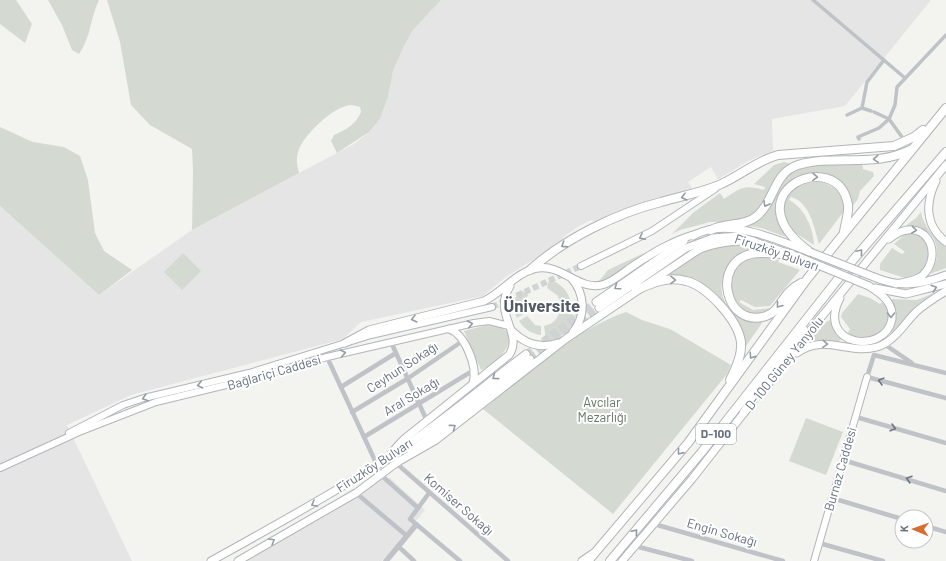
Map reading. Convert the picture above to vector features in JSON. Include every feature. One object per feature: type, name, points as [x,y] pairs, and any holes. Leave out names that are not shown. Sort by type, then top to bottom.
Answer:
[{"type":"highway","name":"D-100","points":[[588,561],[679,453],[721,399],[807,279],[946,108]]},
{"type":"highway","points":[[530,270],[572,240],[622,216],[654,204],[694,194],[721,184],[760,161],[778,155],[887,147],[899,144],[914,137],[937,118]]},
{"type":"highway","points":[[711,230],[720,226],[744,223],[757,217],[762,212],[778,181],[787,170],[793,167],[812,163],[891,158],[913,149]]},
{"type":"highway","name":"D-100","points":[[610,561],[701,453],[881,226],[946,152]]},
{"type":"highway","points":[[810,252],[795,240],[781,221],[780,212],[783,196],[788,189],[799,180],[806,177],[820,177],[832,181],[842,192],[848,210],[843,235]]},
{"type":"highway","points":[[795,256],[756,253],[750,254],[738,260],[730,271],[726,284],[731,304],[736,310],[746,315],[764,316],[776,310],[789,292],[807,279]]},
{"type":"highway","points":[[636,290],[658,281],[685,280],[704,290],[728,315],[738,331],[741,347],[738,363],[721,399]]},
{"type":"highway","points":[[744,412],[796,341],[818,304]]},
{"type":"main road","points":[[943,168],[930,196],[928,209],[929,217],[935,231],[946,242]]},
{"type":"main road","name":"D-100 Güney Yanyolu","points":[[622,561],[692,479],[744,412],[790,358],[943,168]]},
{"type":"main road","points":[[582,266],[652,231],[721,184]]},
{"type":"main road","name":"Firuzköy Bulvarı","points":[[946,275],[915,285],[896,284],[754,232],[740,229],[711,230],[696,234],[671,249],[598,305],[696,243],[727,236],[738,236],[753,241],[795,256],[869,286],[890,292],[906,294],[946,284]]},
{"type":"main road","points":[[880,245],[900,231],[908,229],[922,231],[933,243],[933,262],[928,271],[913,280],[896,284]]},
{"type":"main road","points":[[345,343],[369,330],[484,301],[495,296],[514,280],[530,270],[540,268],[552,269],[587,285],[604,284],[665,245],[696,234]]},
{"type":"main road","points":[[510,328],[526,342],[547,346],[557,344],[698,250],[711,244],[753,241]]},
{"type":"main road","points":[[396,463],[416,453],[442,436],[574,331],[580,321],[582,310],[581,296],[576,284],[570,278]]},
{"type":"main road","points":[[380,463],[403,440],[509,355],[513,347],[510,328],[505,314],[504,300],[507,291],[514,280]]},
{"type":"main road","points":[[845,288],[836,305],[834,320],[842,335],[862,341],[877,338],[888,331],[892,316],[892,309],[889,303],[885,298],[869,286]]},
{"type":"main road","points":[[790,358],[804,347],[816,344],[862,349],[884,344],[916,312],[946,291]]},
{"type":"main road","name":"Bağlariçi Caddesi","points":[[45,447],[77,428],[124,405],[144,398],[249,373],[370,335],[492,307]]},
{"type":"main road","name":"Bağlariçi Caddesi","points":[[0,468],[128,411],[156,402],[251,379],[327,357],[449,329],[489,321],[510,328]]},
{"type":"main road","points":[[449,329],[458,333],[464,340],[474,369],[473,383]]},
{"type":"main road","name":"Firuzköy Bulvarı","points":[[211,561],[316,502],[380,463],[424,433],[528,357],[381,475],[356,493],[238,561]]},
{"type":"main road","name":"Burnaz Caddesi","points":[[814,561],[867,377]]},
{"type":"main road","points":[[182,389],[184,396]]},
{"type":"main road","points":[[582,561],[597,550]]},
{"type":"street","points":[[813,0],[905,78]]},
{"type":"street","points":[[858,139],[858,137],[879,128],[888,119],[895,105],[897,87],[946,35]]},
{"type":"street","points":[[862,108],[867,82],[884,60]]},
{"type":"street","points":[[847,115],[862,108],[888,119],[902,137]]},
{"type":"street","name":"Ceyhun Sokağı","points":[[352,412],[408,379],[464,340]]},
{"type":"street","points":[[391,342],[427,421]]},
{"type":"street","points":[[884,344],[912,363]]},
{"type":"street","points":[[341,387],[396,354]]},
{"type":"street","points":[[946,373],[912,363],[874,355],[867,377],[946,398]]},
{"type":"street","points":[[327,357],[364,437],[380,463]]},
{"type":"street","name":"Aral Sokağı","points":[[364,437],[469,373]]},
{"type":"street","points":[[856,416],[946,443]]},
{"type":"street","points":[[843,460],[946,491]]},
{"type":"street","name":"Komiser Sokağı","points":[[396,463],[508,561]]},
{"type":"street","points":[[381,475],[418,508]]},
{"type":"street","points":[[356,493],[407,536]]},
{"type":"street","points":[[429,493],[410,519],[460,561]]},
{"type":"street","points":[[832,498],[894,517]]},
{"type":"street","name":"Engin Sokağı","points":[[654,524],[783,561]]},
{"type":"street","points":[[386,561],[416,525]]},
{"type":"street","points":[[934,528],[946,532]]},
{"type":"street","points":[[819,543],[883,561]]},
{"type":"street","points":[[398,546],[414,561]]},
{"type":"street","points":[[635,546],[692,561]]},
{"type":"shaded area","points":[[441,0],[931,0],[845,106],[772,119],[773,151],[750,160],[718,179],[711,167],[688,182],[693,190],[655,198],[601,220],[595,222],[591,220],[579,226],[563,237],[560,243],[507,276],[483,296],[361,322],[343,339],[131,395],[67,425],[132,561],[0,561],[0,206],[99,295],[192,230],[354,144],[369,132],[380,119],[388,97],[393,71],[404,46],[413,30]]},
{"type":"shaded area","points":[[381,478],[390,478],[425,510],[382,561],[243,561]]},
{"type":"green space","points":[[0,0],[16,0],[32,24],[25,43],[0,24]]},
{"type":"green space","points":[[48,0],[99,0],[86,41],[79,54],[72,50],[62,25]]},
{"type":"green space","points":[[107,0],[441,0],[413,30],[404,46],[393,71],[388,97],[380,119],[369,132],[337,153],[331,141],[334,135],[350,126],[361,112],[360,107],[351,105],[335,111],[327,116],[312,130],[301,145],[297,157],[299,173],[192,230],[192,149],[150,125],[131,105],[120,42]]},
{"type":"green space","points":[[0,127],[33,142],[64,147],[80,156],[88,180],[95,233],[104,251],[132,270],[99,295],[0,206]]},
{"type":"green space","points":[[784,162],[791,164],[776,177],[759,211],[751,218],[737,222],[710,222],[680,230],[672,234],[694,212],[720,193],[724,199],[742,188],[752,187],[764,190],[765,187],[754,184],[774,165]]},
{"type":"green space","points":[[835,164],[862,164],[863,169],[873,172],[874,176],[860,191],[858,199],[852,207],[846,186],[844,184],[820,174],[810,174],[793,180],[780,194],[777,203],[777,214],[779,223],[786,237],[761,228],[748,226],[757,220],[768,208],[778,186],[789,173],[795,169]]},
{"type":"green space","points":[[808,180],[822,182],[837,191],[841,196],[845,210],[819,244],[813,223],[807,210],[803,204],[791,197],[789,200],[804,213],[807,219],[814,239],[814,245],[797,234],[795,235],[788,224],[784,211],[790,193],[796,187]]},
{"type":"green space","points":[[921,212],[927,227],[946,247],[946,268],[930,274],[935,265],[937,256],[937,248],[934,240],[930,234],[923,229],[904,227]]},
{"type":"green space","points":[[911,232],[920,234],[931,247],[926,268],[919,273],[905,278],[880,270],[880,264],[892,248],[902,254],[905,252],[894,244],[904,235],[903,233]]},
{"type":"green space","points":[[738,245],[756,250],[745,253],[736,258],[729,266],[724,275],[722,294],[726,304],[737,315],[743,318],[761,320],[762,323],[746,346],[735,321],[709,289],[686,277],[664,275],[698,254],[716,248]]},
{"type":"green space","points":[[183,253],[201,271],[182,290],[164,272]]},
{"type":"green space","points":[[644,253],[610,278],[599,281],[608,270]]},
{"type":"green space","points":[[763,257],[779,260],[778,262],[800,270],[770,306],[755,307],[741,300],[739,302],[753,310],[772,308],[760,314],[749,313],[740,308],[734,299],[730,288],[731,277],[735,267],[745,260]]},
{"type":"green space","points":[[549,280],[558,283],[564,289],[569,297],[571,306],[561,306],[558,296],[547,288]]},
{"type":"green space","points":[[521,290],[528,295],[524,303],[525,313],[517,318],[514,311],[514,303],[516,296]]},
{"type":"green space","points":[[936,292],[914,308],[892,332],[891,331],[896,315],[891,299],[917,300]]},
{"type":"green space","points":[[858,294],[870,298],[880,304],[882,302],[886,307],[888,314],[887,323],[880,333],[874,336],[860,337],[847,334],[850,329],[841,317],[842,313]]},
{"type":"green space","points":[[569,309],[571,314],[576,316],[572,326],[561,336],[546,341],[544,326],[555,321],[560,310]]},
{"type":"green space","name":"Avcılar Mezarlığı","points":[[626,312],[642,320],[670,329],[731,365],[727,374],[613,514],[483,409],[551,354],[587,330]]},
{"type":"green space","points":[[527,316],[535,325],[541,326],[541,335],[528,331],[521,324],[519,321]]},
{"type":"green space","points":[[830,320],[836,334],[841,339],[838,342],[813,340],[812,337],[824,323]]},
{"type":"green space","points":[[487,325],[499,327],[507,332],[509,338],[508,345],[504,352],[490,366],[481,370],[464,331]]},
{"type":"green space","points":[[806,418],[843,432],[826,475],[789,461]]},
{"type":"tunnel","points":[[492,307],[581,266]]},
{"type":"tunnel","points":[[526,354],[596,302]]},
{"type":"tunnel","points":[[530,359],[599,308]]},
{"type":"district","name":"Üniversite","points":[[542,306]]}]
